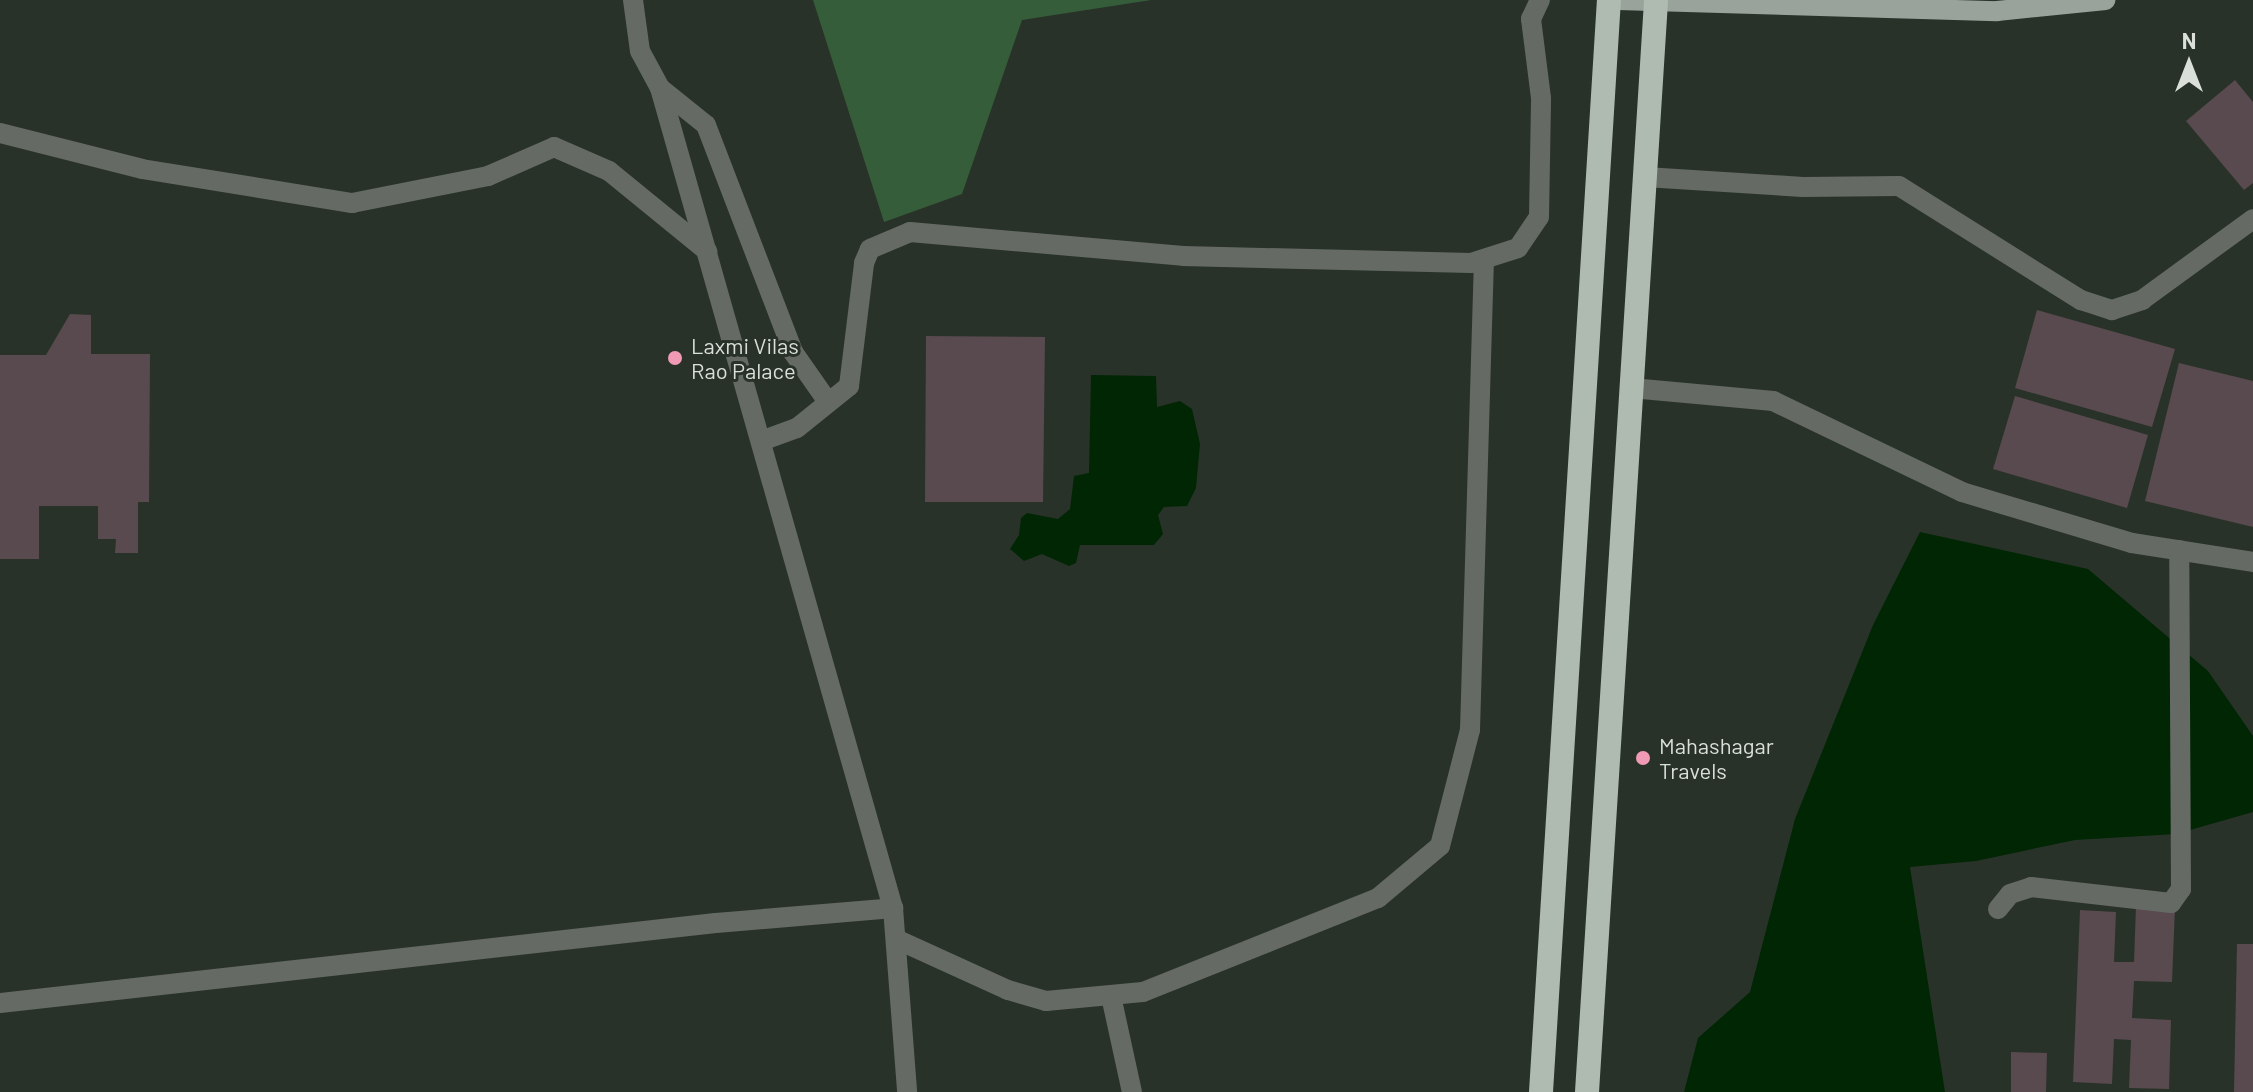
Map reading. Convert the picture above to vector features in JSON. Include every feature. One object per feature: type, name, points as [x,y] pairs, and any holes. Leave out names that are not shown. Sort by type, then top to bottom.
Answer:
[{"type":"highway","points":[[1541,1092],[1609,0]]},
{"type":"highway","points":[[1587,1092],[1656,2]]},
{"type":"main road","points":[[1618,0],[1997,11],[2105,0]]},
{"type":"street","points":[[633,0],[640,51],[660,88],[893,908],[907,1092]]},
{"type":"street","points":[[761,441],[797,428],[849,386],[870,249],[910,232],[1183,256],[1471,263],[1518,248],[1539,217],[1541,98],[1531,19],[1540,0]]},
{"type":"street","points":[[660,88],[706,125],[793,352],[828,402]]},
{"type":"street","points":[[0,133],[142,169],[352,203],[488,176],[554,147],[609,171],[707,251]]},
{"type":"street","points":[[1645,177],[1803,187],[1899,186],[2081,300],[2112,310],[2142,300],[2253,219]]},
{"type":"street","points":[[896,939],[1008,990],[1046,1001],[1143,992],[1378,898],[1440,846],[1470,730],[1484,259]]},
{"type":"street","points":[[1631,388],[1773,401],[1962,492],[2132,543],[2253,562]]},
{"type":"street","points":[[1998,909],[2010,894],[2031,887],[2171,903],[2181,889],[2179,550]]},
{"type":"street","points":[[0,1003],[716,923],[893,908]]},
{"type":"street","points":[[1111,996],[1132,1092]]},
{"type":"shaded area","points":[[813,0],[1151,0],[1022,20],[962,194],[884,222]]},
{"type":"shaded area","points":[[1091,375],[1156,376],[1157,407],[1180,401],[1192,409],[1200,444],[1196,488],[1187,506],[1164,507],[1158,515],[1163,534],[1154,545],[1080,545],[1076,563],[1069,566],[1042,554],[1024,561],[1010,549],[1019,535],[1021,518],[1027,513],[1058,519],[1070,509],[1074,476],[1089,473]]},
{"type":"shaded area","points":[[1920,532],[2088,569],[2208,671],[2253,736],[2253,812],[2176,834],[2075,840],[1976,861],[1910,867],[1945,1092],[1684,1092],[1698,1038],[1750,992],[1795,819],[1873,625]]},
{"type":"building","points":[[2235,80],[2253,102],[2253,183],[2244,190],[2186,121]]},
{"type":"building","points":[[2037,310],[2175,349],[2152,427],[2015,388]]},
{"type":"building","points":[[70,314],[91,315],[91,354],[150,354],[149,502],[138,502],[138,553],[115,553],[116,539],[98,539],[98,506],[39,506],[39,559],[0,559],[0,355],[46,355]]},
{"type":"building","points":[[926,336],[1045,337],[1043,502],[925,502]]},
{"type":"building","points":[[2179,363],[2253,381],[2253,527],[2145,501]]},
{"type":"building","points":[[2015,396],[2148,435],[2127,508],[1993,469]]},
{"type":"building","points":[[2136,906],[2175,907],[2172,982],[2134,981],[2132,1018],[2171,1020],[2169,1089],[2129,1088],[2131,1040],[2114,1039],[2112,1084],[2073,1082],[2080,910],[2116,912],[2114,962],[2134,962]]},
{"type":"building","points":[[2237,944],[2253,944],[2253,1092],[2234,1092]]},
{"type":"building","points":[[2011,1052],[2047,1053],[2046,1092],[2011,1092]]},
{"type":"place","name":"Laxmi Vilas Rao Palace","points":[[675,358]]},
{"type":"place","name":"Mahashagar Travels","points":[[1643,758]]}]
